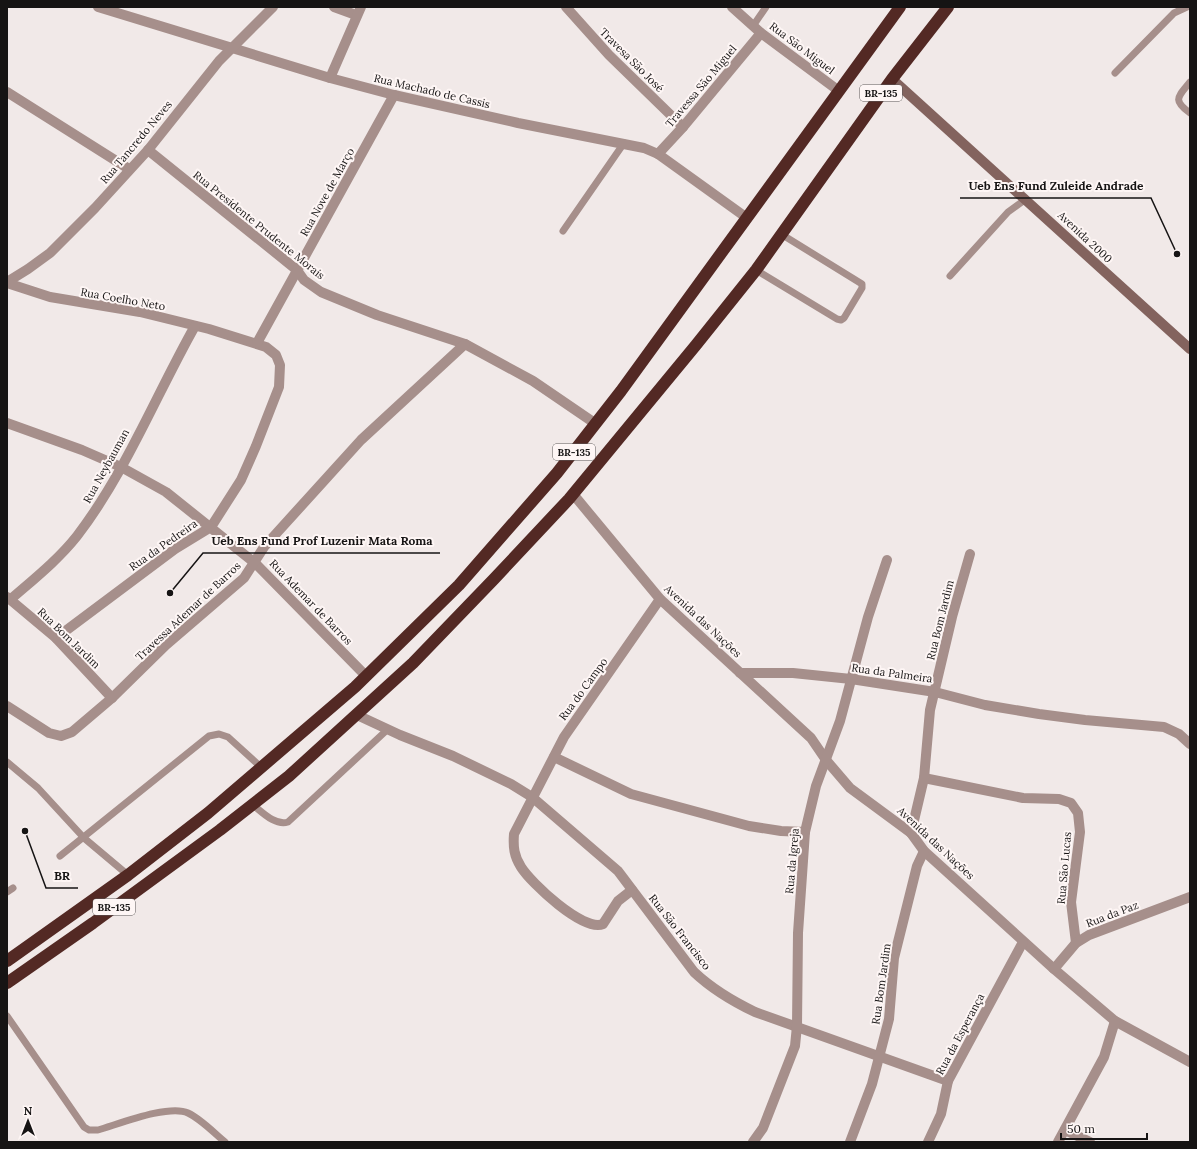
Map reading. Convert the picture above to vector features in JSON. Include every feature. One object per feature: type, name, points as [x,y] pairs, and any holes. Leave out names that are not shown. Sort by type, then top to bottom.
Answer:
[{"type":"highway","name":"BR-135","points":[[7,960],[128,875],[208,813],[262,768],[366,676],[459,585],[513,525],[596,424],[748,218],[900,7]]},
{"type":"highway","name":"BR-135","points":[[7,983],[93,923],[289,776],[357,715],[429,646],[573,494],[696,345],[756,270],[892,79],[948,7]]},
{"type":"street","name":"Rua Machado de Cassis","points":[[98,7],[330,78],[394,95],[526,125],[644,148],[658,154],[748,218]]},
{"type":"street","name":"Rua Tancredo Neves","points":[[7,282],[50,253],[95,208],[148,150],[231,48],[273,7]]},
{"type":"street","points":[[330,78],[358,11],[334,7]]},
{"type":"street","name":"Travesa São José","points":[[566,7],[608,55],[683,127]]},
{"type":"street","name":"Rua São Miguel","points":[[732,7],[757,29],[839,91]]},
{"type":"street","name":"Travessa São Miguel","points":[[658,154],[683,127],[757,29]]},
{"type":"street","name":"Avenida 2000","points":[[892,79],[1026,199],[1190,350]]},
{"type":"street","points":[[7,92],[129,170]]},
{"type":"street","name":"Rua Nove de Março","points":[[258,344],[297,270],[394,95]]},
{"type":"street","name":"Rua Presidente Prudente Morais","points":[[148,150],[297,270],[304,280],[322,292],[377,315],[465,344],[533,381],[596,424]]},
{"type":"street","name":"Rua Coelho Neto","points":[[7,282],[50,297],[140,312],[258,344]]},
{"type":"street","name":"Rua Neybauman","points":[[9,598],[54,561],[76,536],[94,512],[121,467],[195,326]]},
{"type":"street","name":"Rua da Pedreira","points":[[56,638],[174,549],[211,527],[241,480],[279,386],[281,369],[279,360],[272,350],[258,344]]},
{"type":"street","name":"Travessa Ademar de Barros","points":[[7,706],[43,730],[61,736],[72,732],[112,698],[166,645],[244,578],[268,542],[361,440],[465,344]]},
{"type":"street","name":"Rua Ademar de Barros","points":[[7,423],[82,450],[121,467],[166,492],[255,563],[366,676]]},
{"type":"street","name":"Avenida das Nações","points":[[573,494],[660,599],[811,738],[826,760],[850,788],[910,833],[924,851],[1023,942],[1115,1021],[1190,1062]]},
{"type":"street","name":"Rua Bom Jardim","points":[[910,833],[924,778],[927,731],[935,692],[952,617],[970,554]]},
{"type":"street","name":"Rua da Igreja","points":[[753,1142],[763,1128],[791,1057],[797,1026],[798,933],[805,832],[816,786],[840,721],[868,617],[887,560]]},
{"type":"street","name":"Rua Bom Jardim","points":[[9,598],[56,638],[112,698]]},
{"type":"street","name":"Rua do Campo","points":[[632,890],[618,901],[603,924],[597,925],[579,918],[538,887],[521,866],[513,849],[516,828],[564,737],[660,599]]},
{"type":"street","name":"Rua da Palmeira","points":[[740,673],[793,673],[851,679],[935,692],[985,705],[1039,714],[1085,720],[1164,727],[1179,734],[1190,744]]},
{"type":"street","points":[[357,715],[453,756],[511,784],[532,797]]},
{"type":"street","points":[[554,757],[631,794],[730,821],[781,831],[805,832]]},
{"type":"street","name":"Rua São Lucas","points":[[924,778],[1023,798],[1059,799],[1071,803],[1078,813],[1080,832],[1072,902],[1076,943]]},
{"type":"street","name":"Rua São Francisco","points":[[532,797],[618,870],[694,972],[708,985],[755,1012],[948,1081]]},
{"type":"street","name":"Rua Bom Jardim","points":[[850,1142],[872,1084],[889,1019],[894,958],[917,866],[924,851]]},
{"type":"street","name":"Rua da Paz","points":[[1054,969],[1076,943],[1089,935],[1190,897]]},
{"type":"street","name":"Rua da Esperança","points":[[928,1142],[941,1114],[948,1081],[1023,942]]},
{"type":"street","points":[[1058,1142],[1104,1057],[1115,1021]]},
{"type":"street","points":[[1065,1130],[1090,1142]]},
{"type":"lane","points":[[757,29],[766,7]]},
{"type":"lane","points":[[1115,73],[1174,13],[1187,7]]},
{"type":"lane","points":[[1190,82],[1178,97],[1178,103],[1190,113]]},
{"type":"lane","points":[[563,231],[624,143]]},
{"type":"lane","points":[[950,276],[1008,212],[1026,199]]},
{"type":"lane","points":[[756,270],[837,319],[841,320],[844,318],[862,288],[862,284],[781,234]]},
{"type":"lane","points":[[252,805],[277,822],[288,822],[388,729]]},
{"type":"lane","points":[[60,856],[209,736],[219,734],[228,737],[262,768]]},
{"type":"lane","points":[[7,762],[38,788],[84,838],[128,875]]},
{"type":"lane","points":[[7,1016],[84,1127],[89,1130],[98,1130],[164,1111],[177,1110],[189,1113],[225,1142]]},
{"type":"place","name":"Ueb Ens Fund Zuleide Andrade","points":[[1177,254]]},
{"type":"place","name":"Ueb Ens Fund Prof Luzenir Mata Roma","points":[[170,593]]},
{"type":"place","name":"BR","points":[[25,831]]}]
